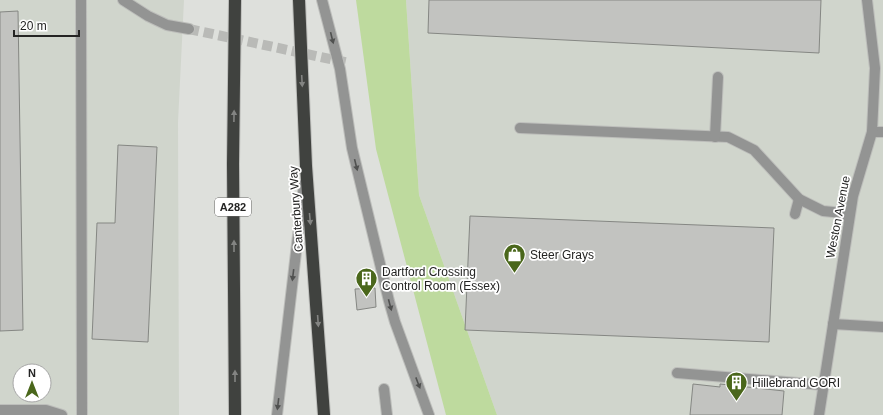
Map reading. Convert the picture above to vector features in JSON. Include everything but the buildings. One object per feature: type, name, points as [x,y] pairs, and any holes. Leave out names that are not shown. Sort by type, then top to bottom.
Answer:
[{"type":"highway","name":"A282","points":[[235,0],[233,172],[235,415]]},
{"type":"highway","name":"Canterbury Way","points":[[299,0],[306,166],[324,415]]},
{"type":"street","points":[[81,0],[82,415]]},
{"type":"street","points":[[123,0],[148,16],[167,25],[189,29]]},
{"type":"street","points":[[322,0],[340,69],[352,148],[389,301],[395,322],[429,415]]},
{"type":"street","name":"Weston Avenue","points":[[819,415],[853,196],[872,132],[875,68],[867,0]]},
{"type":"street","points":[[715,137],[718,77]]},
{"type":"street","points":[[520,128],[728,137],[754,150],[799,199],[823,211],[843,213],[850,217]]},
{"type":"street","points":[[872,132],[883,132]]},
{"type":"street","points":[[276,415],[306,166]]},
{"type":"street","points":[[795,214],[799,199]]},
{"type":"street","points":[[833,324],[883,327]]},
{"type":"street","points":[[677,373],[823,385]]},
{"type":"street","points":[[384,389],[387,415]]},
{"type":"street","points":[[0,410],[46,410],[62,415]]},
{"type":"shaded area","points":[[0,0],[184,0],[178,122],[179,415],[0,415]]},
{"type":"shaded area","points":[[406,0],[883,0],[883,415],[497,415],[419,195]]},
{"type":"green space","points":[[356,0],[406,0],[419,195],[497,415],[446,415],[376,149]]},
{"type":"tunnel","points":[[189,29],[349,63]]},
{"type":"place","name":"Steer Grays","points":[[514,274]]},
{"type":"place","name":"Dartford Crossing Control Room (Essex)","points":[[366,298]]},
{"type":"place","name":"Hillebrand GORI","points":[[737,402]]}]
